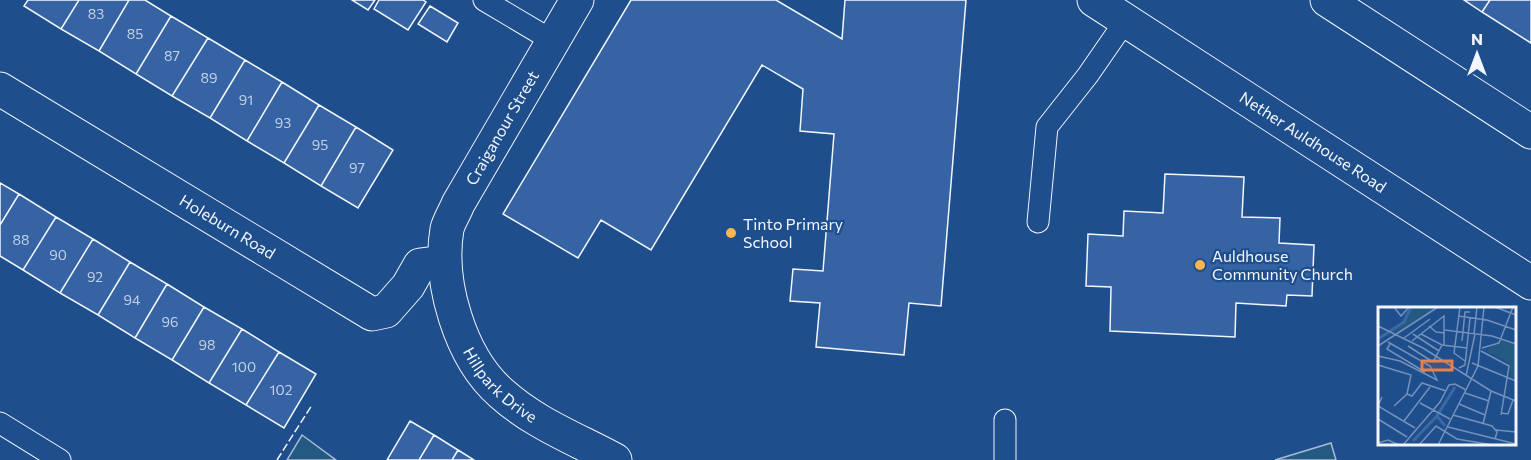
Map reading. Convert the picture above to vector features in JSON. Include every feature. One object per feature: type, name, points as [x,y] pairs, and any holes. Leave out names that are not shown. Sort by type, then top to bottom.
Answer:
[{"type":"street","name":"Craiganour Street","points":[[444,262],[448,227],[458,204],[577,0]]},
{"type":"street","name":"Nether Auldhouse Road","points":[[1094,0],[1531,283]]},
{"type":"street","points":[[1327,0],[1531,132]]},
{"type":"street","name":"Holeburn Road","points":[[0,89],[372,314],[386,311],[408,286],[420,265],[444,262]]},
{"type":"street","name":"Hillpark Drive","points":[[444,262],[452,304],[462,334],[478,365],[500,393],[543,424],[615,460]]},
{"type":"lane","points":[[484,0],[553,40]]},
{"type":"lane","points":[[1038,222],[1047,127],[1088,75],[1126,20]]},
{"type":"lane","points":[[1005,420],[1005,460]]},
{"type":"lane","points":[[0,423],[60,460]]},
{"type":"shaded area","points":[[302,435],[336,460],[287,460]]},
{"type":"shaded area","points":[[1331,443],[1336,460],[1275,460]]},
{"type":"building","points":[[28,0],[79,0],[61,29],[24,6]]},
{"type":"building","points":[[79,0],[129,0],[99,51],[61,29]]},
{"type":"building","points":[[129,0],[145,0],[171,16],[136,74],[99,51]]},
{"type":"building","points":[[352,0],[375,0],[368,10]]},
{"type":"building","points":[[379,0],[423,0],[426,2],[408,30],[374,9]]},
{"type":"building","name":"Tinto Primary School","points":[[631,0],[776,0],[842,39],[845,0],[966,0],[941,306],[909,303],[904,355],[816,347],[820,303],[790,301],[793,269],[823,271],[834,134],[800,131],[803,89],[762,65],[651,250],[601,220],[578,258],[503,214]]},
{"type":"building","points":[[1464,0],[1490,0],[1482,12]]},
{"type":"building","points":[[1490,0],[1531,0],[1531,43],[1482,12]]},
{"type":"building","points":[[430,6],[458,23],[447,42],[418,24]]},
{"type":"building","points":[[171,16],[208,38],[172,96],[136,74]]},
{"type":"building","points":[[208,38],[245,60],[210,118],[172,96]]},
{"type":"building","points":[[245,60],[282,82],[247,141],[210,118]]},
{"type":"building","points":[[282,82],[319,105],[284,163],[247,141]]},
{"type":"building","points":[[319,105],[356,127],[321,186],[284,163]]},
{"type":"building","points":[[356,127],[393,150],[358,208],[321,186]]},
{"type":"building","name":"Auldhouse Community Church","points":[[1165,174],[1244,177],[1242,217],[1280,218],[1279,243],[1314,245],[1312,296],[1287,295],[1286,306],[1236,303],[1235,337],[1110,331],[1111,287],[1086,286],[1088,234],[1123,236],[1124,211],[1163,213]]},
{"type":"building","points":[[0,183],[19,194],[0,225]]},
{"type":"building","points":[[19,194],[56,217],[23,270],[0,256],[0,225]]},
{"type":"building","points":[[56,217],[93,239],[60,293],[23,270]]},
{"type":"building","points":[[93,239],[130,262],[98,315],[60,293]]},
{"type":"building","points":[[130,262],[167,284],[135,338],[98,315]]},
{"type":"building","points":[[167,284],[204,307],[172,360],[135,338]]},
{"type":"building","points":[[204,307],[242,329],[209,383],[172,360]]},
{"type":"building","points":[[242,329],[279,352],[246,405],[209,383]]},
{"type":"building","points":[[279,352],[316,374],[284,428],[246,405]]},
{"type":"building","points":[[410,421],[434,435],[419,460],[387,460]]},
{"type":"building","points":[[434,435],[458,450],[452,460],[419,460]]},
{"type":"building","points":[[458,450],[474,460],[452,460]]},
{"type":"fence","points":[[277,460],[312,405]]},
{"type":"place","name":"Tinto Primary School","points":[[731,233]]},
{"type":"place","name":"Auldhouse Community Church","points":[[1200,265]]}]
